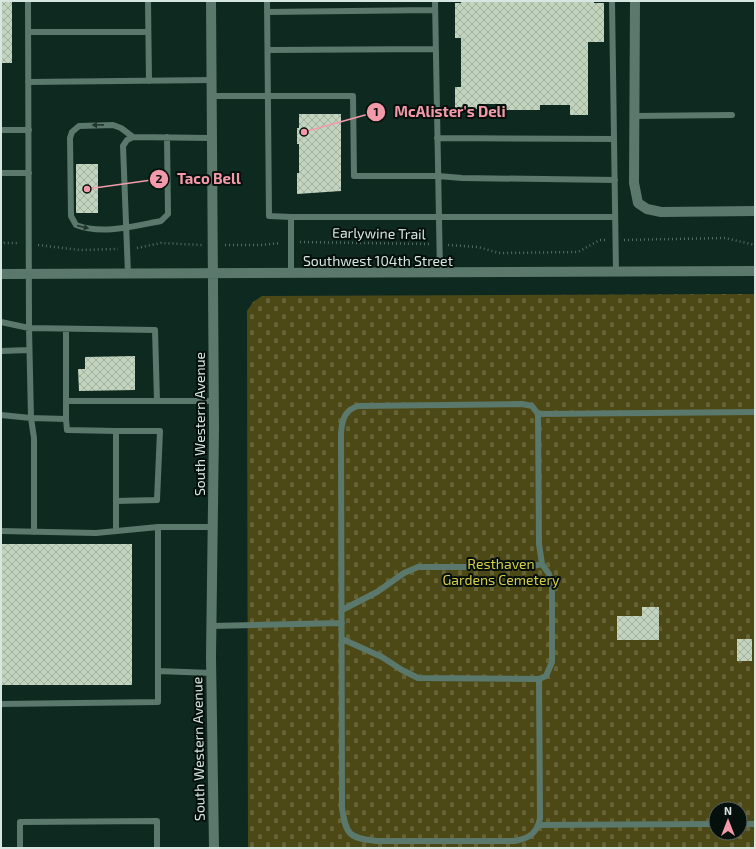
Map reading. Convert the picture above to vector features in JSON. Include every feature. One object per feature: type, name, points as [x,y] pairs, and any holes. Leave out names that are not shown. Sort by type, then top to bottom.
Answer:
[{"type":"main road","name":"South Western Avenue","points":[[211,1],[214,401],[211,673],[214,848]]},
{"type":"main road","points":[[635,1],[634,183],[638,203],[647,208],[661,212],[755,211]]},
{"type":"main road","name":"Southwest 104th Street","points":[[1,274],[440,274],[755,271]]},
{"type":"lane","points":[[28,1],[30,274],[29,350],[31,418],[34,438],[34,532]]},
{"type":"lane","points":[[148,1],[149,81]]},
{"type":"lane","points":[[267,1],[269,216],[439,218],[615,217]]},
{"type":"lane","points":[[435,1],[440,274]]},
{"type":"lane","points":[[612,1],[616,272]]},
{"type":"lane","points":[[267,12],[435,10]]},
{"type":"lane","points":[[28,32],[148,32]]},
{"type":"lane","points":[[268,50],[436,49]]},
{"type":"lane","points":[[28,82],[212,80]]},
{"type":"lane","points":[[212,96],[353,96],[354,176],[438,176],[462,178],[615,180]]},
{"type":"lane","points":[[634,116],[732,115]]},
{"type":"lane","points":[[133,137],[121,128],[113,125],[79,126],[72,132],[70,138],[71,216],[76,225],[87,228],[126,228],[161,221],[168,214],[167,137]]},
{"type":"lane","points":[[1,130],[29,130]]},
{"type":"lane","points":[[128,274],[123,146],[127,140],[133,137],[212,138]]},
{"type":"lane","points":[[437,138],[614,139]]},
{"type":"lane","points":[[1,173],[29,173]]},
{"type":"lane","points":[[291,217],[291,274]]},
{"type":"lane","points":[[1,322],[29,328],[155,330],[157,401]]},
{"type":"lane","points":[[66,329],[67,430],[160,431],[157,500],[116,500]]},
{"type":"lane","points":[[1,351],[29,350]]},
{"type":"lane","points":[[66,401],[214,401]]},
{"type":"lane","points":[[342,639],[382,657],[418,678],[539,679],[546,676],[552,662],[552,584],[550,574],[542,564],[539,544],[538,414],[532,406],[522,404],[366,405],[352,408],[346,412],[341,433],[342,808],[345,828],[350,835],[355,838],[376,841],[515,841],[530,836],[536,831],[540,818],[539,679]]},
{"type":"lane","points":[[538,414],[755,412]]},
{"type":"lane","points":[[1,415],[66,419]]},
{"type":"lane","points":[[116,431],[116,531]]},
{"type":"lane","points":[[1,704],[158,702],[158,527]]},
{"type":"lane","points":[[1,531],[96,533],[158,527],[212,527]]},
{"type":"lane","points":[[342,610],[377,592],[404,573],[418,567],[529,567],[542,564]]},
{"type":"lane","points":[[211,626],[342,624]]},
{"type":"lane","points":[[158,671],[211,673]]},
{"type":"lane","points":[[20,848],[20,822],[157,821],[158,848]]},
{"type":"lane","points":[[539,825],[708,824]]},
{"type":"path","name":"Earlywine Trail","points":[[1,246],[4,243],[11,242],[80,250],[127,248],[161,243],[260,245],[291,242],[478,246],[499,254],[578,252],[600,240],[616,241],[725,238],[755,245]]},
{"type":"green space","name":"Resthaven Gardens Cemetery","points":[[755,294],[755,848],[248,848],[247,311],[253,302],[262,296]]},
{"type":"building","points":[[1,1],[12,1],[12,63],[1,63]]},
{"type":"building","points":[[461,1],[594,1],[594,3],[604,3],[604,42],[588,42],[588,115],[570,115],[570,105],[540,105],[540,110],[506,110],[506,104],[479,104],[479,109],[455,110],[455,87],[461,87],[461,38],[455,38],[455,3],[461,3]]},
{"type":"building","points":[[299,114],[341,114],[341,191],[297,194],[299,144],[297,144],[297,128],[299,128]]},
{"type":"building","points":[[76,164],[98,164],[98,213],[76,213]]},
{"type":"building","points":[[135,356],[135,390],[79,391],[78,369],[85,369],[85,357]]},
{"type":"building","points":[[1,544],[132,544],[132,685],[1,685]]},
{"type":"building","points":[[642,607],[659,607],[659,640],[617,640],[617,616],[642,616]]},
{"type":"building","points":[[737,639],[752,639],[752,661],[737,661]]},
{"type":"place","name":"McAlister's Deli","points":[[304,132]]},
{"type":"place","name":"Taco Bell","points":[[87,189]]}]
